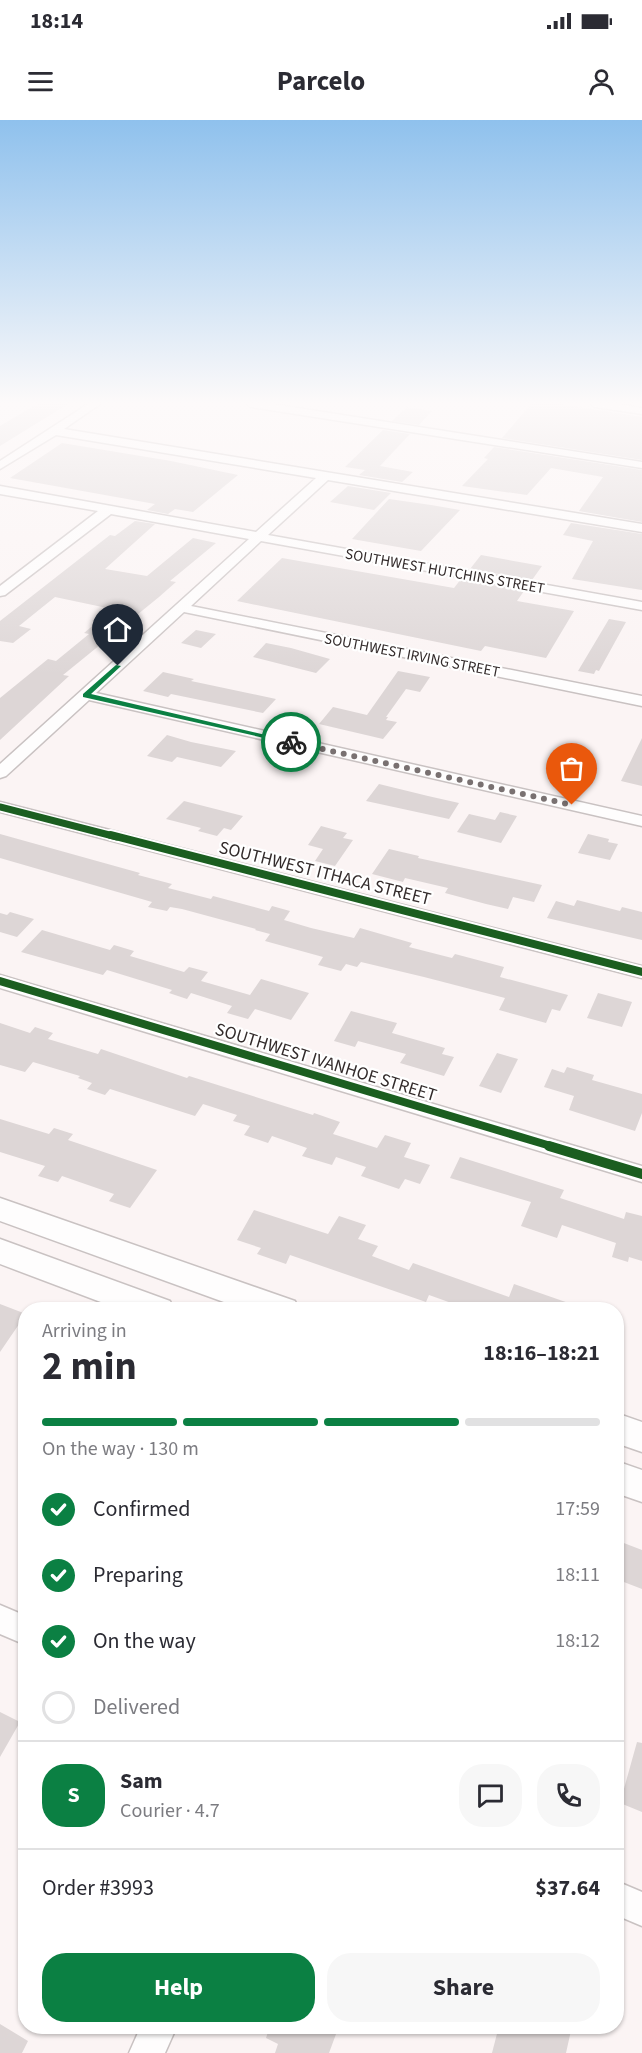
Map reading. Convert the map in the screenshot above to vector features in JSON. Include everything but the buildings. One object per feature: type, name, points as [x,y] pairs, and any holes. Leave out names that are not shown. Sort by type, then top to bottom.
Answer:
[{"type":"main road","points":[[0,1209],[262,1302]]},
{"type":"main road","points":[[0,1251],[137,1302]]},
{"type":"main road","points":[[624,1431],[642,1437]]},
{"type":"main road","points":[[624,1480],[642,1486]]},
{"type":"street","name":"SOUTHWEST HUTCHINS STREET","points":[[24,494],[642,606]]},
{"type":"street","points":[[0,773],[306,494]]},
{"type":"street","points":[[436,494],[642,528]]},
{"type":"street","points":[[0,592],[110,509]]},
{"type":"street","name":"SOUTHWEST IRVING STREET","points":[[182,608],[642,701]]},
{"type":"street","points":[[86,695],[642,821]]},
{"type":"street","name":"SOUTHWEST ITHACA STREET","points":[[0,807],[642,972]]},
{"type":"street","name":"SOUTHWEST IVANHOE STREET","points":[[0,981],[642,1174]]},
{"type":"street","points":[[0,1619],[18,1627]]},
{"type":"street","points":[[624,1901],[642,1909]]},
{"type":"street","points":[[147,2053],[155,2034]]},
{"type":"cycle path","points":[[0,807],[642,972]]},
{"type":"cycle path","points":[[0,981],[642,1174]]},
{"type":"way so far","points":[[291,742],[572,805]]},
{"type":"route","points":[[118,666],[86,695],[291,742]]}]
